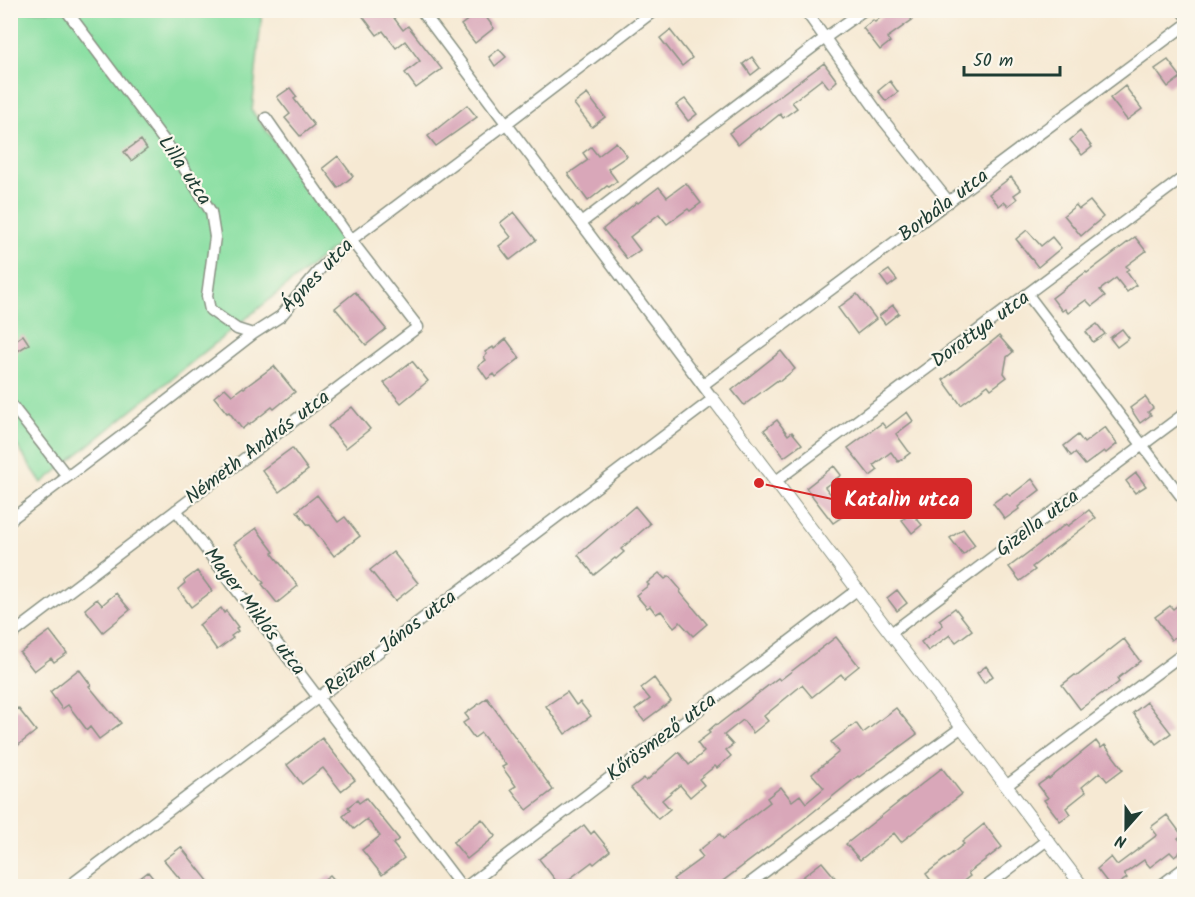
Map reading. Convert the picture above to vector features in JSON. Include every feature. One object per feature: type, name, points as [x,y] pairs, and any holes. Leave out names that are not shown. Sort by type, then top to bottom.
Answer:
[{"type":"street","name":"Lilla utca","points":[[66,10],[181,163],[211,212],[214,237],[207,296],[210,310],[237,329],[253,334]]},
{"type":"street","points":[[422,10],[1082,886]]},
{"type":"street","name":"Ágnes utca","points":[[10,520],[253,334],[281,316],[321,268],[351,240],[655,10]]},
{"type":"street","points":[[805,10],[884,121],[949,202]]},
{"type":"street","points":[[581,223],[864,10]]},
{"type":"street","name":"Borbála utca","points":[[703,385],[1185,26]]},
{"type":"street","points":[[266,118],[351,240]]},
{"type":"street","name":"Dorottya utca","points":[[776,481],[1185,177]]},
{"type":"street","name":"Németh András utca","points":[[10,636],[418,327],[351,240]]},
{"type":"street","points":[[1028,295],[1185,500]]},
{"type":"street","name":"Reizner János utca","points":[[69,886],[713,399]]},
{"type":"street","points":[[10,403],[67,476]]},
{"type":"street","name":"Gizella utca","points":[[891,633],[1185,414]]},
{"type":"street","name":"Mayer Miklós utca","points":[[176,510],[461,886]]},
{"type":"street","name":"Kőrösmező utca","points":[[467,886],[858,590]]},
{"type":"street","points":[[1006,786],[1185,653]]},
{"type":"street","points":[[746,886],[962,728]]},
{"type":"street","points":[[987,886],[1047,840]]},
{"type":"street","points":[[1160,886],[1185,868]]},
{"type":"green space","points":[[10,11],[262,11],[252,111],[346,238],[42,483],[11,437]]},
{"type":"building","points":[[358,10],[388,10],[403,30],[408,26],[442,69],[416,88],[405,73],[420,61],[405,41],[396,48],[383,31],[377,35]]},
{"type":"building","points":[[481,10],[494,28],[475,43],[461,25]]},
{"type":"building","points":[[890,10],[904,10],[912,20],[887,38],[890,42],[880,50],[863,28]]},
{"type":"building","points":[[670,30],[692,58],[682,66],[660,38]]},
{"type":"building","points":[[499,49],[506,57],[495,66],[489,57]]},
{"type":"building","points":[[752,57],[760,68],[751,75],[743,64]]},
{"type":"building","points":[[1168,60],[1181,77],[1168,87],[1155,69]]},
{"type":"building","points":[[824,63],[837,81],[829,88],[822,79],[792,102],[797,108],[783,118],[780,114],[738,145],[729,133]]},
{"type":"building","points":[[890,81],[898,92],[886,101],[878,91]]},
{"type":"building","points":[[1125,86],[1142,109],[1127,120],[1110,98]]},
{"type":"building","points":[[290,88],[297,97],[294,99],[314,125],[300,136],[285,118],[290,114],[277,97]]},
{"type":"building","points":[[587,94],[605,117],[592,127],[574,104]]},
{"type":"building","points":[[685,99],[697,114],[688,121],[676,105]]},
{"type":"building","points":[[467,105],[477,117],[436,146],[428,136]]},
{"type":"building","points":[[1080,131],[1092,147],[1082,155],[1070,140]]},
{"type":"building","points":[[141,140],[147,149],[131,161],[124,152]]},
{"type":"building","points":[[616,142],[627,156],[608,169],[617,181],[588,201],[568,174],[588,160],[583,153],[591,147],[598,156]]},
{"type":"building","points":[[338,156],[353,176],[338,188],[323,168]]},
{"type":"building","points":[[1011,177],[1021,190],[1014,195],[1017,199],[1008,206],[1004,202],[999,206],[989,194]]},
{"type":"building","points":[[686,183],[701,203],[667,224],[659,214],[630,237],[640,250],[627,259],[603,229],[659,187],[667,197]]},
{"type":"building","points":[[1090,201],[1103,217],[1081,236],[1064,215],[1076,205],[1079,209]]},
{"type":"building","points":[[514,212],[536,240],[510,260],[499,246],[511,237],[500,223]]},
{"type":"building","points":[[1027,230],[1041,246],[1052,237],[1061,248],[1038,267],[1016,239]]},
{"type":"building","points":[[1135,237],[1146,251],[1126,266],[1129,269],[1126,271],[1136,285],[1127,292],[1116,278],[1100,290],[1105,296],[1092,306],[1086,300],[1068,313],[1065,309],[1062,311],[1052,298]]},
{"type":"building","points":[[889,270],[897,280],[888,287],[880,276]]},
{"type":"building","points":[[355,292],[386,329],[366,345],[335,308]]},
{"type":"building","points":[[857,294],[876,319],[857,334],[838,308]]},
{"type":"building","points":[[893,305],[899,313],[885,324],[879,316]]},
{"type":"building","points":[[1097,324],[1105,334],[1093,342],[1086,332]]},
{"type":"building","points":[[1122,329],[1129,338],[1117,347],[1110,338]]},
{"type":"building","points":[[23,335],[29,344],[10,356],[10,344]]},
{"type":"building","points":[[999,336],[1013,352],[1007,357],[1004,373],[1007,377],[991,389],[988,385],[961,405],[943,380]]},
{"type":"building","points":[[506,339],[520,358],[496,377],[494,374],[487,379],[478,366],[486,360],[485,352],[493,347],[494,349]]},
{"type":"building","points":[[781,351],[795,369],[744,405],[732,390]]},
{"type":"building","points":[[412,361],[428,381],[401,403],[384,383]]},
{"type":"building","points":[[274,366],[295,392],[274,409],[272,407],[242,429],[214,397],[225,388],[232,395]]},
{"type":"building","points":[[1145,397],[1153,408],[1148,412],[1151,415],[1140,423],[1130,408]]},
{"type":"building","points":[[352,407],[370,429],[346,448],[328,426]]},
{"type":"building","points":[[907,412],[913,421],[896,434],[910,453],[898,462],[891,452],[874,465],[878,470],[870,476],[848,448],[882,423],[886,428]]},
{"type":"building","points":[[777,420],[788,435],[792,432],[802,444],[784,457],[764,430]]},
{"type":"building","points":[[1105,427],[1117,444],[1085,465],[1075,453],[1071,456],[1064,446],[1078,435],[1084,443]]},
{"type":"building","points":[[292,448],[308,470],[279,492],[262,470]]},
{"type":"building","points":[[834,466],[841,475],[825,487],[846,514],[833,523],[806,488]]},
{"type":"building","points":[[1136,473],[1146,486],[1135,493],[1126,481]]},
{"type":"building","points":[[1032,479],[1040,490],[1005,519],[993,503],[1007,493],[1010,496]]},
{"type":"building","points":[[317,495],[338,522],[345,517],[360,536],[334,556],[297,511]]},
{"type":"building","points":[[635,506],[650,524],[621,549],[624,552],[594,575],[578,555]]},
{"type":"building","points":[[1089,510],[1096,518],[1032,567],[1035,570],[1020,581],[1009,567],[1066,524],[1068,526]]},
{"type":"building","points":[[912,513],[922,525],[912,533],[902,520]]},
{"type":"building","points":[[256,528],[298,586],[277,603],[234,544]]},
{"type":"building","points":[[963,529],[975,545],[963,555],[950,538]]},
{"type":"building","points":[[393,552],[418,583],[395,601],[370,570]]},
{"type":"building","points":[[197,571],[212,591],[191,607],[178,589]]},
{"type":"building","points":[[659,573],[665,579],[669,576],[707,624],[693,636],[680,622],[674,627],[661,611],[656,614],[650,606],[647,608],[636,595]]},
{"type":"building","points":[[897,590],[907,603],[897,611],[887,598]]},
{"type":"building","points":[[116,593],[130,610],[103,632],[85,609],[97,599],[102,605]]},
{"type":"building","points":[[1185,600],[1185,630],[1171,640],[1155,617],[1170,606],[1173,609]]},
{"type":"building","points":[[221,608],[238,627],[236,628],[238,631],[231,636],[233,638],[217,650],[199,625]]},
{"type":"building","points":[[955,608],[972,630],[956,642],[950,635],[928,651],[921,642],[943,625],[939,620]]},
{"type":"building","points":[[50,631],[67,653],[54,662],[51,658],[34,671],[20,653]]},
{"type":"building","points":[[836,637],[859,666],[844,678],[841,674],[812,697],[802,685],[764,716],[768,721],[753,733],[743,720],[724,735],[733,745],[726,750],[731,756],[699,779],[704,785],[690,797],[680,785],[662,800],[670,809],[658,819],[631,788],[644,778],[646,781],[679,752],[689,765],[704,752],[697,743],[710,733],[708,731],[716,724],[778,678],[780,680]]},
{"type":"building","points":[[1124,639],[1140,661],[1117,679],[1119,682],[1080,709],[1062,685]]},
{"type":"building","points":[[986,666],[993,676],[984,683],[977,673]]},
{"type":"building","points":[[79,669],[91,685],[89,686],[121,723],[99,739],[90,727],[87,730],[68,705],[62,709],[50,692]]},
{"type":"building","points":[[654,678],[671,701],[644,721],[635,710],[650,699],[641,688]]},
{"type":"building","points":[[567,692],[576,705],[580,702],[591,716],[565,734],[546,706]]},
{"type":"building","points":[[487,698],[553,790],[527,810],[511,789],[516,786],[502,767],[506,765],[481,733],[474,738],[463,723],[469,719],[465,714]]},
{"type":"building","points":[[1147,702],[1171,733],[1156,744],[1133,713]]},
{"type":"building","points":[[18,708],[36,731],[16,747],[10,740],[10,713]]},
{"type":"building","points":[[896,708],[917,734],[858,776],[716,886],[678,886],[673,879],[703,857],[698,851],[720,834],[723,839],[770,802],[767,798],[781,787],[792,801],[800,795],[806,803],[824,788],[812,774],[839,752],[831,742],[856,723],[863,733]]},
{"type":"building","points":[[322,738],[355,780],[341,791],[323,768],[302,784],[287,765]]},
{"type":"building","points":[[1096,741],[1101,748],[1105,745],[1123,769],[1107,781],[1100,772],[1082,787],[1086,792],[1066,808],[1070,814],[1060,821],[1044,800],[1048,798],[1038,785],[1049,779]]},
{"type":"building","points":[[942,768],[962,794],[901,842],[894,833],[860,860],[846,844]]},
{"type":"building","points":[[366,798],[399,839],[393,844],[404,858],[382,875],[362,850],[380,836],[367,819],[354,829],[343,816],[350,810],[348,807],[357,800],[359,803]]},
{"type":"building","points":[[1167,815],[1182,835],[1178,838],[1185,848],[1174,856],[1170,852],[1150,867],[1144,860],[1124,874],[1127,878],[1115,886],[1110,886],[1097,869],[1111,857],[1117,865],[1157,835],[1151,827]]},
{"type":"building","points":[[482,819],[496,836],[467,859],[453,842]]},
{"type":"building","points":[[984,824],[1002,847],[968,873],[970,876],[957,886],[935,886],[926,874],[964,844],[962,842]]},
{"type":"building","points":[[584,825],[591,834],[594,831],[610,851],[560,886],[539,859]]},
{"type":"building","points":[[181,847],[209,882],[203,886],[186,886],[164,860]]},
{"type":"building","points":[[822,862],[842,886],[791,886]]},
{"type":"building","points":[[148,872],[159,886],[130,886]]},
{"type":"building","points":[[330,875],[340,886],[315,886]]},
{"type":"place","name":"Katalin utca","points":[[759,483]]}]
